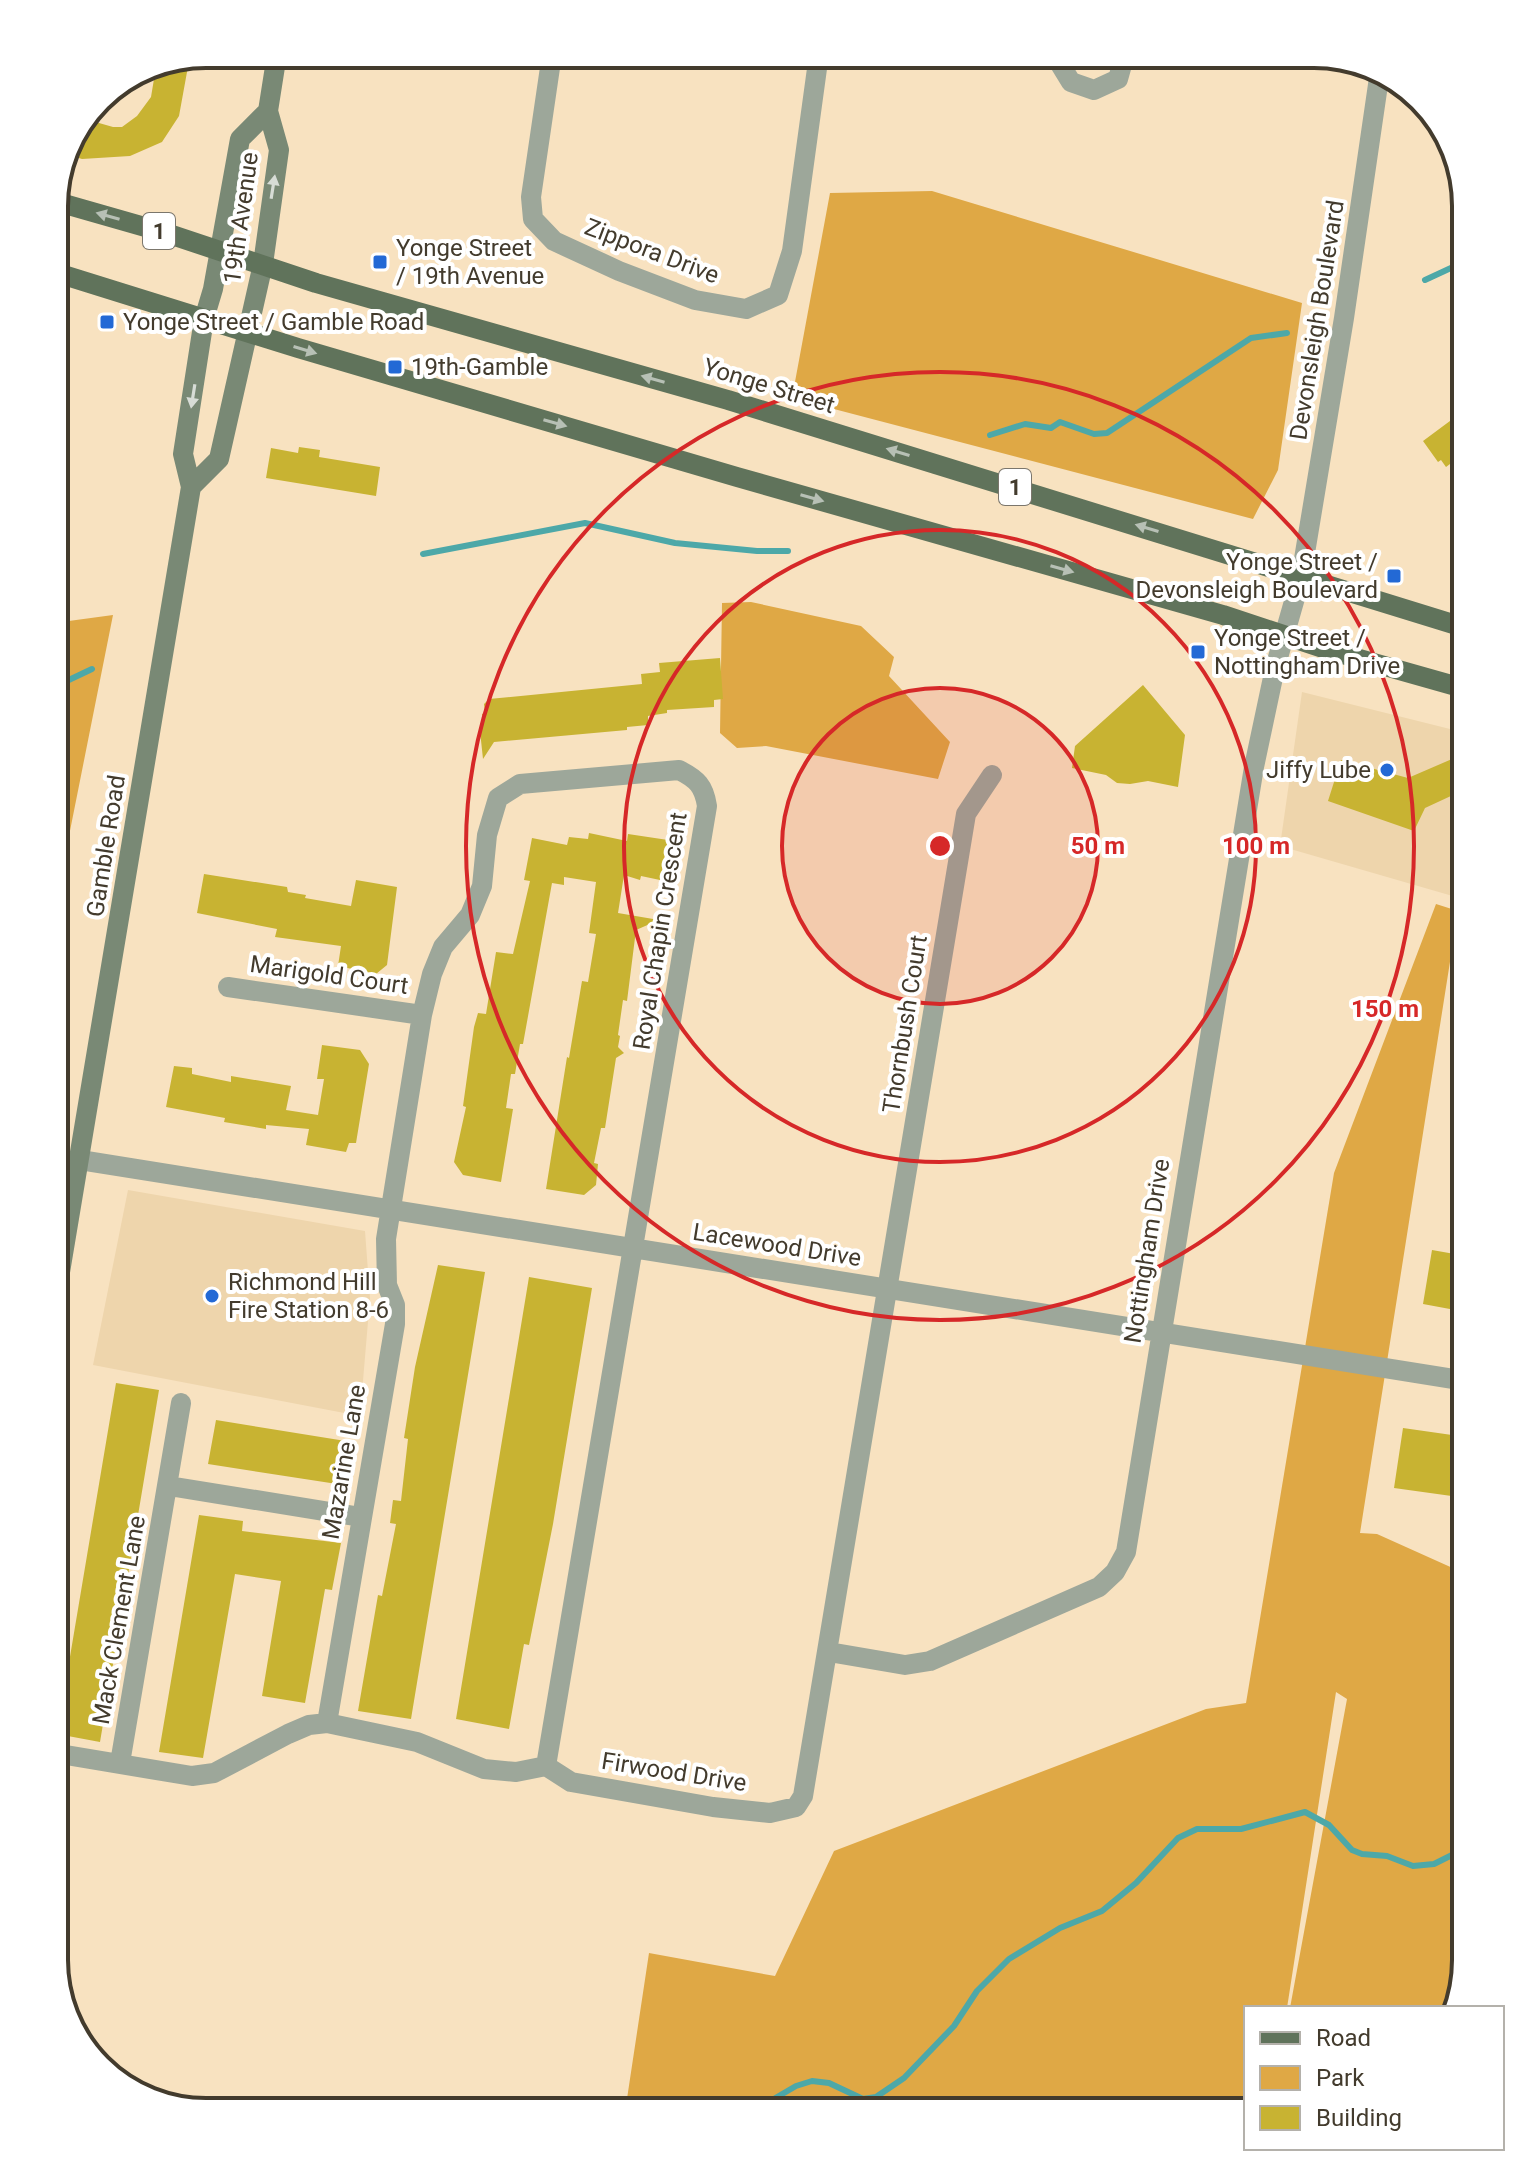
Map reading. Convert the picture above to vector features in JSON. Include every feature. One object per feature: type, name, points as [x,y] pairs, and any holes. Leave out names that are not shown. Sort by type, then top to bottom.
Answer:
[{"type":"main road","name":"19th Avenue","points":[[247,331],[263,264],[279,150],[268,111],[275,68]]},
{"type":"main road","name":"19th Avenue","points":[[221,251],[240,139],[268,111]]},
{"type":"main road","name":"Yonge Street","points":[[68,205],[316,283],[728,400],[1452,624]]},
{"type":"main road","name":"Gamble Road","points":[[68,1228],[191,487],[183,454],[204,319],[221,251]]},
{"type":"main road","points":[[68,276],[693,464],[1452,685]]},
{"type":"main road","points":[[191,487],[219,459],[247,331]]},
{"type":"street","name":"Zippora Drive","points":[[550,68],[531,197],[533,219],[554,241],[619,271],[695,300],[746,309],[778,295],[792,251],[817,68]]},
{"type":"street","points":[[1062,68],[1071,82],[1094,90],[1118,79],[1121,68]]},
{"type":"street","name":"Devonsleigh Boulevard","points":[[1284,634],[1301,577],[1344,318],[1378,84]]},
{"type":"street","name":"Nottingham Drive","points":[[829,1652],[905,1665],[930,1661],[1099,1587],[1115,1572],[1126,1552],[1254,767],[1284,634]]},
{"type":"street","name":"Royal Chapin Crescent","points":[[392,1210],[422,1015],[432,974],[443,947],[470,915],[482,886],[487,835],[498,798],[520,784],[679,770],[696,779],[705,790],[707,806],[634,1248]]},
{"type":"street","name":"Thornbush Court","points":[[887,1289],[966,814],[992,775]]},
{"type":"street","name":"Marigold Court","points":[[228,987],[422,1015]]},
{"type":"street","name":"Lacewood Drive","points":[[80,1160],[1452,1379]]},
{"type":"street","name":"Mazarine Lane","points":[[327,1723],[395,1324],[395,1305],[387,1285],[385,1262],[392,1210]]},
{"type":"street","points":[[546,1766],[634,1248]]},
{"type":"street","name":"Firwood Drive","points":[[546,1766],[571,1782],[713,1807],[770,1813],[796,1807],[803,1796],[829,1652],[887,1289]]},
{"type":"street","name":"Mack Clement Lane","points":[[120,1763],[181,1403]]},
{"type":"street","points":[[169,1486],[361,1517]]},
{"type":"street","name":"Mack Clement Lane","points":[[68,1755],[192,1776],[214,1773],[288,1734],[309,1725],[327,1723],[417,1742],[484,1769],[516,1772],[546,1766]]},
{"type":"shaded area","points":[[1302,692],[1452,730],[1452,896],[1280,846]]},
{"type":"shaded area","points":[[128,1190],[365,1231],[370,1298],[360,1416],[93,1365]]},
{"type":"green space","points":[[932,191],[1302,303],[1278,470],[1253,519],[792,398],[830,193]]},
{"type":"green space","points":[[751,602],[861,626],[894,657],[889,676],[950,742],[938,779],[766,746],[737,748],[720,733],[722,603]]},
{"type":"green space","points":[[113,615],[68,841],[68,621]]},
{"type":"green space","points":[[1436,904],[1452,909],[1452,949],[1360,1533],[1377,1534],[1452,1568],[1452,1960],[1443,2006],[1290,2006],[1347,1699],[1336,1692],[1287,2006],[1244,2006],[1244,2098],[627,2098],[649,1953],[775,1976],[834,1851],[1206,1709],[1246,1703],[1334,1173]]},
{"type":"building","points":[[187,70],[179,116],[162,142],[130,156],[78,158],[97,123],[122,127],[137,116],[151,97],[154,79]]},
{"type":"building","points":[[1452,419],[1452,462],[1446,467],[1441,460],[1438,462],[1423,441]]},
{"type":"building","points":[[299,447],[320,450],[319,457],[380,467],[376,496],[266,478],[271,448],[298,453]]},
{"type":"building","points":[[720,658],[723,699],[714,700],[714,707],[667,710],[667,713],[648,716],[648,725],[627,727],[627,730],[494,742],[483,759],[480,731],[484,704],[489,699],[642,684],[641,674],[660,672],[659,663]]},
{"type":"building","points":[[1143,685],[1185,735],[1178,787],[1148,781],[1117,783],[1106,775],[1072,768],[1075,746]]},
{"type":"building","points":[[1452,759],[1452,795],[1425,808],[1414,831],[1328,801],[1341,760],[1408,778]]},
{"type":"building","points":[[589,833],[627,841],[628,834],[668,840],[660,880],[641,876],[640,880],[624,875],[618,913],[659,920],[636,930],[627,1001],[623,1000],[618,1035],[618,1047],[624,1053],[616,1058],[605,1128],[601,1128],[594,1163],[598,1164],[596,1185],[584,1195],[546,1189],[567,1057],[582,981],[588,982],[596,934],[589,933],[596,882],[564,877],[564,885],[552,883],[523,1044],[520,1044],[515,1074],[511,1074],[506,1108],[513,1109],[501,1182],[463,1175],[454,1162],[466,1107],[463,1106],[474,1027],[478,1013],[486,1014],[496,952],[513,954],[530,881],[524,880],[532,838],[567,845],[569,837],[588,839]]},
{"type":"building","points":[[204,874],[287,887],[288,892],[306,895],[305,898],[351,906],[356,880],[397,887],[387,965],[376,974],[338,966],[341,946],[275,937],[277,929],[197,913]]},
{"type":"building","points":[[322,1045],[360,1050],[369,1064],[356,1143],[349,1143],[346,1152],[306,1145],[309,1129],[266,1125],[266,1129],[166,1107],[174,1066],[192,1068],[192,1074],[231,1082],[231,1076],[291,1086],[286,1110],[318,1115],[324,1079],[317,1079]]},
{"type":"building","points":[[1432,1250],[1452,1254],[1452,1309],[1423,1304]]},
{"type":"building","points":[[438,1265],[485,1272],[411,1719],[358,1711],[378,1595],[382,1596],[396,1524],[390,1523],[393,1500],[401,1501],[408,1439],[404,1438],[415,1367]]},
{"type":"building","points":[[529,1277],[592,1288],[553,1524],[529,1645],[524,1644],[509,1729],[456,1719]]},
{"type":"building","points":[[116,1383],[159,1390],[100,1742],[68,1736],[68,1669]]},
{"type":"building","points":[[216,1420],[358,1443],[350,1486],[208,1464]]},
{"type":"building","points":[[1403,1428],[1452,1435],[1452,1496],[1394,1488]]},
{"type":"building","points":[[199,1515],[243,1521],[242,1531],[341,1543],[332,1590],[325,1589],[305,1703],[262,1696],[281,1581],[235,1574],[203,1758],[159,1752]]},
{"type":"waterway","points":[[1425,280],[1452,267]]},
{"type":"waterway","points":[[990,435],[1025,424],[1051,428],[1060,422],[1094,434],[1107,433],[1251,338],[1287,333]]},
{"type":"waterway","points":[[423,554],[585,523],[675,543],[788,551]]},
{"type":"waterway","points":[[68,680],[92,669]]},
{"type":"waterway","points":[[870,2098],[904,2078],[954,2026],[977,1991],[1009,1959],[1060,1928],[1102,1911],[1136,1883],[1178,1838],[1197,1829],[1241,1829],[1305,1812],[1329,1825],[1352,1850],[1362,1854],[1387,1856],[1413,1866],[1434,1864],[1452,1855]]},
{"type":"waterway","points":[[775,2098],[812,2081],[829,2083],[861,2098]]},
{"type":"place","name":"Yonge Street / 19th Avenue","points":[[380,262]]},
{"type":"place","name":"Yonge Street / Gamble Road","points":[[107,322]]},
{"type":"place","name":"19th-Gamble","points":[[395,367]]},
{"type":"place","name":"Yonge Street / Devonsleigh Boulevard","points":[[1394,576]]},
{"type":"place","name":"Yonge Street / Nottingham Drive","points":[[1198,652]]},
{"type":"place","name":"Jiffy Lube","points":[[1387,770]]},
{"type":"place","name":"Richmond Hill Fire Station 8-6","points":[[212,1296]]}]
